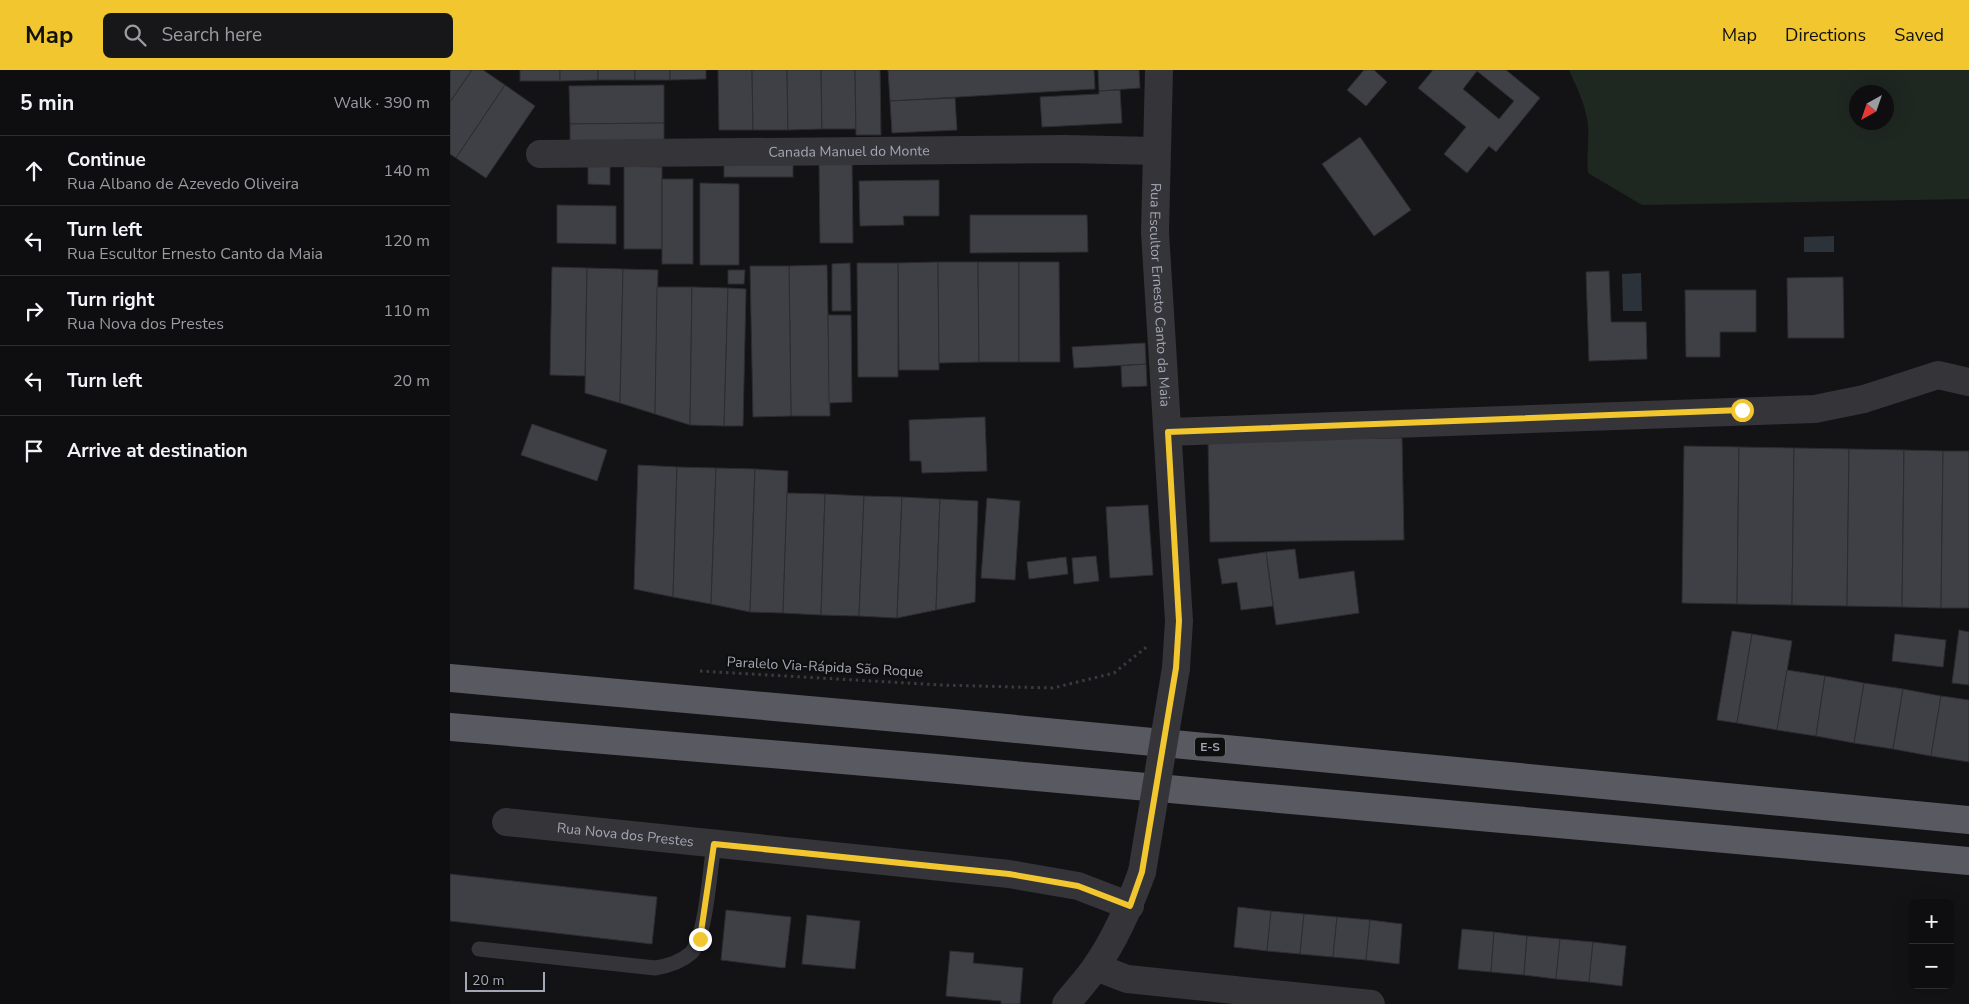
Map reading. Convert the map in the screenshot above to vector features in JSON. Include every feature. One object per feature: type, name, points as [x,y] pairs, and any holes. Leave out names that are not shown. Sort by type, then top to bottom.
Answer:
[{"type":"highway","name":"E-S","points":[[450,678],[943,722],[1969,820]]},
{"type":"highway","points":[[450,727],[936,768],[1969,861]]},
{"type":"street","name":"Rua Escultor Ernesto Canto da Maia","points":[[1066,1004],[1096,967],[1115,937],[1130,906],[1142,872],[1176,668],[1179,621],[1155,232],[1159,70]]},
{"type":"street","name":"Canada Manuel do Monte","points":[[540,154],[1065,149],[1156,151]]},
{"type":"street","points":[[1168,432],[1815,409],[1864,399],[1938,375],[1969,382]]},
{"type":"street","name":"Rua Nova dos Prestes","points":[[506,822],[1009,874],[1078,886],[1130,906]]},
{"type":"street","points":[[1096,967],[1127,979],[1371,1004]]},
{"type":"lane","points":[[478,949],[655,968],[670,966],[691,953],[700,939],[714,844]]},
{"type":"path","name":"Paralelo Via-Rápida São Roque","points":[[696,670],[941,685],[1053,688],[1114,673],[1179,621]]},
{"type":"shaded area","points":[[1569,70],[1969,70],[1969,199],[1642,205],[1588,173],[1587,121],[1583,103]]},
{"type":"shaded area","points":[[1834,236],[1834,252],[1804,252],[1804,237]]},
{"type":"shaded area","points":[[1641,273],[1642,311],[1623,311],[1622,274]]},
{"type":"building","points":[[450,70],[472,70],[450,102]]},
{"type":"building","points":[[472,70],[483,70],[505,85],[456,158],[450,154],[450,102]]},
{"type":"building","points":[[520,70],[560,70],[560,81],[520,81]]},
{"type":"building","points":[[560,70],[598,70],[598,80],[560,81]]},
{"type":"building","points":[[598,70],[635,70],[635,80],[598,80]]},
{"type":"building","points":[[635,70],[670,70],[670,80],[635,80]]},
{"type":"building","points":[[670,70],[706,70],[706,79],[670,80]]},
{"type":"building","points":[[718,70],[752,70],[753,130],[719,130]]},
{"type":"building","points":[[752,70],[787,70],[788,130],[753,130]]},
{"type":"building","points":[[787,70],[821,70],[822,129],[788,130]]},
{"type":"building","points":[[821,70],[855,70],[856,129],[822,129]]},
{"type":"building","points":[[855,70],[880,70],[881,135],[856,135]]},
{"type":"building","points":[[888,70],[1094,70],[1095,89],[890,101]]},
{"type":"building","points":[[1098,70],[1139,70],[1140,88],[1099,91]]},
{"type":"building","points":[[1364,70],[1374,70],[1387,82],[1366,106],[1347,90]]},
{"type":"building","points":[[1433,70],[1506,70],[1540,98],[1496,152],[1489,146],[1467,173],[1444,154],[1466,127],[1418,88]],"holes":[[[1477,71],[1514,101],[1499,119],[1463,89]]]},
{"type":"building","points":[[505,85],[535,106],[486,178],[456,158]]},
{"type":"building","points":[[664,85],[664,123],[570,124],[569,86]]},
{"type":"building","points":[[1120,90],[1122,123],[1042,127],[1040,97],[1099,94],[1099,91]]},
{"type":"building","points":[[955,98],[957,130],[892,133],[890,101]]},
{"type":"building","points":[[664,123],[664,143],[570,144],[570,124]]},
{"type":"building","points":[[1360,137],[1411,210],[1374,236],[1322,164]]},
{"type":"building","points":[[724,160],[793,160],[793,177],[724,177]]},
{"type":"building","points":[[819,161],[852,161],[853,243],[820,243]]},
{"type":"building","points":[[588,164],[610,164],[610,185],[588,184]]},
{"type":"building","points":[[624,166],[662,167],[662,249],[624,249]]},
{"type":"building","points":[[662,179],[693,179],[693,264],[662,264]]},
{"type":"building","points":[[939,180],[939,216],[903,216],[904,225],[860,226],[859,181]]},
{"type":"building","points":[[700,183],[739,184],[739,265],[700,265]]},
{"type":"building","points":[[557,205],[616,206],[616,244],[557,243]]},
{"type":"building","points":[[970,215],[1087,215],[1088,252],[970,253]]},
{"type":"building","points":[[938,262],[939,370],[899,370],[898,263]]},
{"type":"building","points":[[938,262],[978,262],[979,362],[939,363]]},
{"type":"building","points":[[978,262],[1019,262],[1019,362],[979,362]]},
{"type":"building","points":[[1019,262],[1059,262],[1060,362],[1019,362]]},
{"type":"building","points":[[850,263],[851,311],[832,311],[832,264]]},
{"type":"building","points":[[857,263],[898,263],[898,377],[858,377]]},
{"type":"building","points":[[827,265],[830,416],[791,416],[789,266]]},
{"type":"building","points":[[750,266],[789,266],[791,416],[753,417]]},
{"type":"building","points":[[552,267],[587,268],[585,376],[550,375]]},
{"type":"building","points":[[587,268],[623,269],[620,403],[585,393]]},
{"type":"building","points":[[623,269],[658,270],[655,414],[620,403]]},
{"type":"building","points":[[728,270],[745,270],[744,284],[728,284]]},
{"type":"building","points":[[1609,271],[1611,322],[1646,322],[1647,359],[1589,361],[1586,272]]},
{"type":"building","points":[[1843,277],[1844,338],[1788,338],[1787,278]]},
{"type":"building","points":[[657,287],[692,287],[690,425],[655,414]]},
{"type":"building","points":[[692,287],[728,288],[724,426],[690,425]]},
{"type":"building","points":[[728,288],[746,289],[743,426],[724,426]]},
{"type":"building","points":[[1685,290],[1756,290],[1756,332],[1720,332],[1720,357],[1686,357]]},
{"type":"building","points":[[828,315],[851,315],[852,402],[829,403]]},
{"type":"building","points":[[1145,343],[1146,364],[1074,368],[1072,347]]},
{"type":"building","points":[[1146,364],[1147,386],[1122,387],[1121,366]]},
{"type":"building","points":[[985,417],[987,471],[922,473],[921,461],[910,461],[909,420]]},
{"type":"building","points":[[532,424],[607,450],[597,481],[521,455]]},
{"type":"building","points":[[1402,438],[1404,540],[1210,542],[1208,440]]},
{"type":"building","points":[[1684,446],[1739,447],[1737,604],[1682,603]]},
{"type":"building","points":[[1739,447],[1794,448],[1792,605],[1737,604]]},
{"type":"building","points":[[1794,448],[1849,449],[1847,606],[1792,605]]},
{"type":"building","points":[[1849,449],[1904,450],[1902,607],[1847,606]]},
{"type":"building","points":[[1904,450],[1943,451],[1941,608],[1902,607]]},
{"type":"building","points":[[1943,451],[1969,451],[1969,608],[1941,608]]},
{"type":"building","points":[[638,465],[677,467],[673,597],[634,589]]},
{"type":"building","points":[[677,467],[716,468],[711,604],[673,597]]},
{"type":"building","points":[[716,468],[755,469],[750,612],[711,604]]},
{"type":"building","points":[[755,469],[788,471],[783,613],[750,612]]},
{"type":"building","points":[[787,493],[825,494],[821,615],[783,613]]},
{"type":"building","points":[[825,494],[864,496],[859,616],[821,615]]},
{"type":"building","points":[[864,496],[902,497],[897,618],[859,616]]},
{"type":"building","points":[[902,497],[940,499],[936,610],[897,618]]},
{"type":"building","points":[[987,498],[1020,501],[1015,580],[981,578]]},
{"type":"building","points":[[940,499],[978,501],[975,602],[936,610]]},
{"type":"building","points":[[1148,505],[1153,575],[1110,578],[1106,507]]},
{"type":"building","points":[[1295,549],[1299,579],[1354,571],[1359,613],[1276,625],[1266,552]]},
{"type":"building","points":[[1266,552],[1273,606],[1241,610],[1237,582],[1222,584],[1218,559]]},
{"type":"building","points":[[1096,556],[1099,581],[1074,584],[1072,558]]},
{"type":"building","points":[[1066,557],[1068,574],[1029,579],[1027,562]]},
{"type":"building","points":[[1959,630],[1969,632],[1969,685],[1952,683]]},
{"type":"building","points":[[1732,631],[1752,634],[1737,723],[1717,720]]},
{"type":"building","points":[[1752,634],[1792,641],[1777,730],[1737,723]]},
{"type":"building","points":[[1895,634],[1946,640],[1943,667],[1892,661]]},
{"type":"building","points":[[1787,670],[1825,676],[1816,736],[1777,730]]},
{"type":"building","points":[[1825,676],[1864,683],[1854,743],[1816,736]]},
{"type":"building","points":[[1864,683],[1903,689],[1893,749],[1854,743]]},
{"type":"building","points":[[1903,689],[1941,696],[1931,756],[1893,749]]},
{"type":"building","points":[[1941,696],[1969,700],[1969,762],[1931,756]]},
{"type":"building","points":[[450,874],[657,897],[652,944],[450,921]]},
{"type":"building","points":[[1238,907],[1271,911],[1267,951],[1234,947]]},
{"type":"building","points":[[726,910],[791,917],[785,968],[721,960]]},
{"type":"building","points":[[1271,911],[1304,914],[1300,954],[1267,951]]},
{"type":"building","points":[[1304,914],[1337,917],[1333,957],[1300,954]]},
{"type":"building","points":[[807,915],[860,921],[855,969],[802,964]]},
{"type":"building","points":[[1337,917],[1370,920],[1366,960],[1333,957]]},
{"type":"building","points":[[1370,920],[1402,924],[1399,964],[1366,960]]},
{"type":"building","points":[[1462,929],[1494,932],[1491,972],[1458,969]]},
{"type":"building","points":[[1494,932],[1527,936],[1524,975],[1491,972]]},
{"type":"building","points":[[1527,936],[1560,939],[1556,979],[1524,975]]},
{"type":"building","points":[[1560,939],[1593,942],[1589,982],[1556,979]]},
{"type":"building","points":[[1593,942],[1626,946],[1622,986],[1589,982]]},
{"type":"building","points":[[950,951],[974,953],[973,963],[1023,968],[1020,1004],[1001,1004],[1001,1001],[946,996]]},
{"type":"route","points":[[700,939],[714,844],[1009,874],[1078,886],[1130,906],[1142,872],[1176,668],[1179,621],[1168,432],[1742,410]]}]
